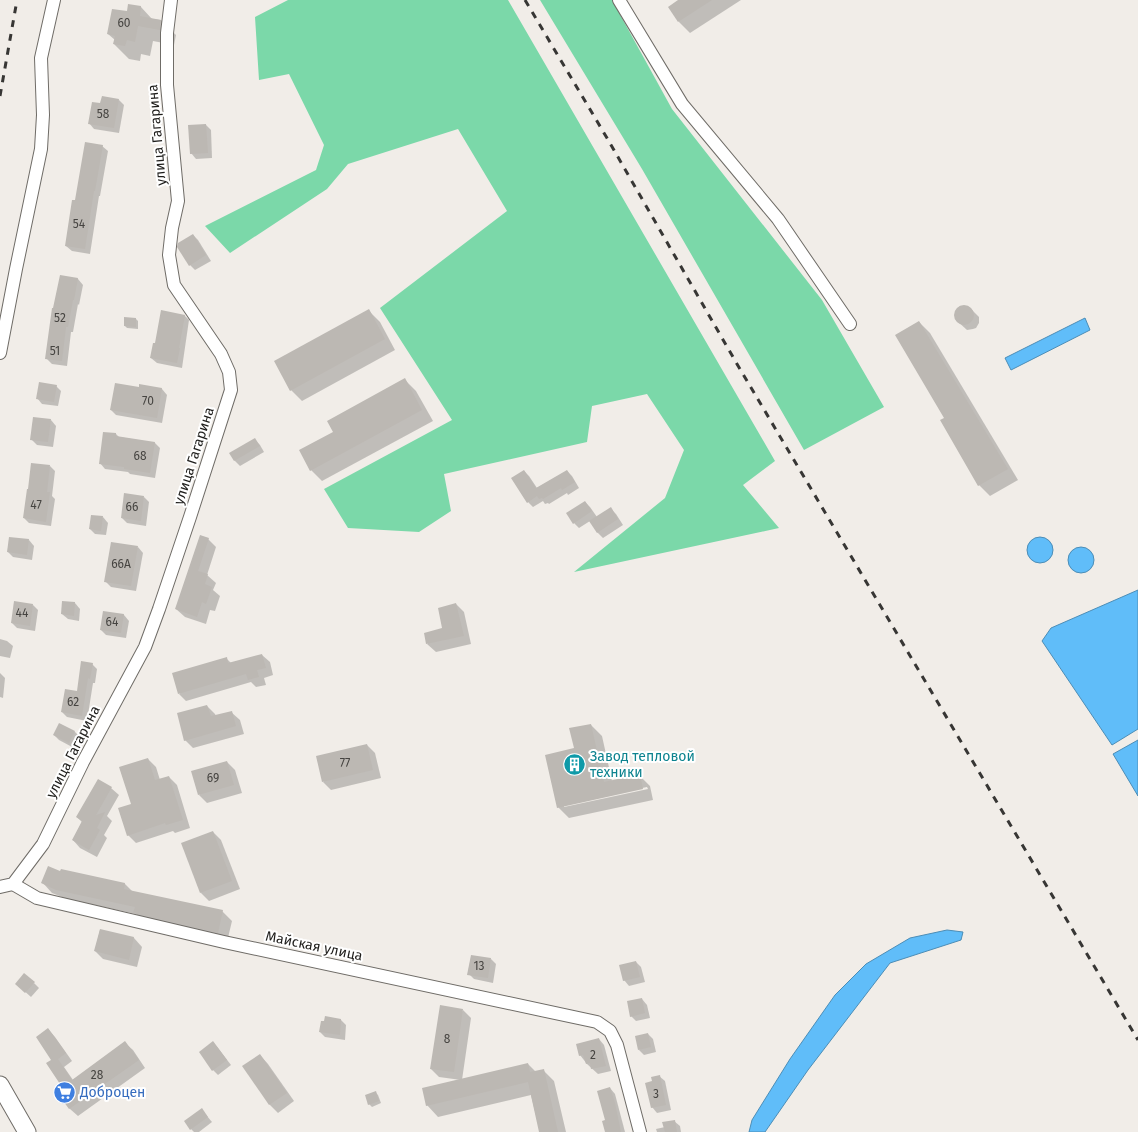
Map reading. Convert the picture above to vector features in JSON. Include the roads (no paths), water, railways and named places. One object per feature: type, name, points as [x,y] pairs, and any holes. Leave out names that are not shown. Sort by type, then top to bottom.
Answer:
[{"type":"main road","points":[[0,1085],[27,1132]]},
{"type":"street","points":[[0,353],[41,149],[41,58],[54,0]]},
{"type":"street","name":"улица Гагарина","points":[[12,884],[43,844],[83,762],[145,647],[190,517],[231,390],[229,372],[222,354],[174,285],[169,255],[172,228],[178,201],[167,85],[166,33],[171,0]]},
{"type":"street","points":[[619,0],[682,104],[778,219],[850,324]]},
{"type":"street","points":[[0,887],[12,884]]},
{"type":"street","name":"Майская улица","points":[[12,884],[37,898],[224,942],[597,1022],[610,1031],[617,1045],[640,1132]]},
{"type":"water","points":[[1085,318],[1090,330],[1011,370],[1005,358]]},
{"type":"water","points":[[1040,537],[1049,541],[1053,550],[1049,559],[1040,563],[1031,559],[1027,550],[1031,541]]},
{"type":"water","points":[[1081,547],[1090,551],[1094,560],[1090,569],[1081,573],[1072,569],[1068,560],[1072,551]]},
{"type":"water","points":[[1138,590],[1138,729],[1112,745],[1042,641],[1051,628]]},
{"type":"water","points":[[1138,740],[1138,796],[1113,754]]},
{"type":"water","points":[[947,930],[963,932],[961,940],[890,963],[808,1070],[765,1132],[749,1132],[752,1120],[790,1059],[835,995],[866,964],[910,938]]},
{"type":"railway","points":[[0,96],[17,0]]},
{"type":"railway","points":[[525,0],[607,138],[737,364],[1138,1040]]},
{"type":"place","name":"Завод тепловой техники","points":[[574,764]]},
{"type":"place","name":"Доброцен","points":[[64,1092]]}]
